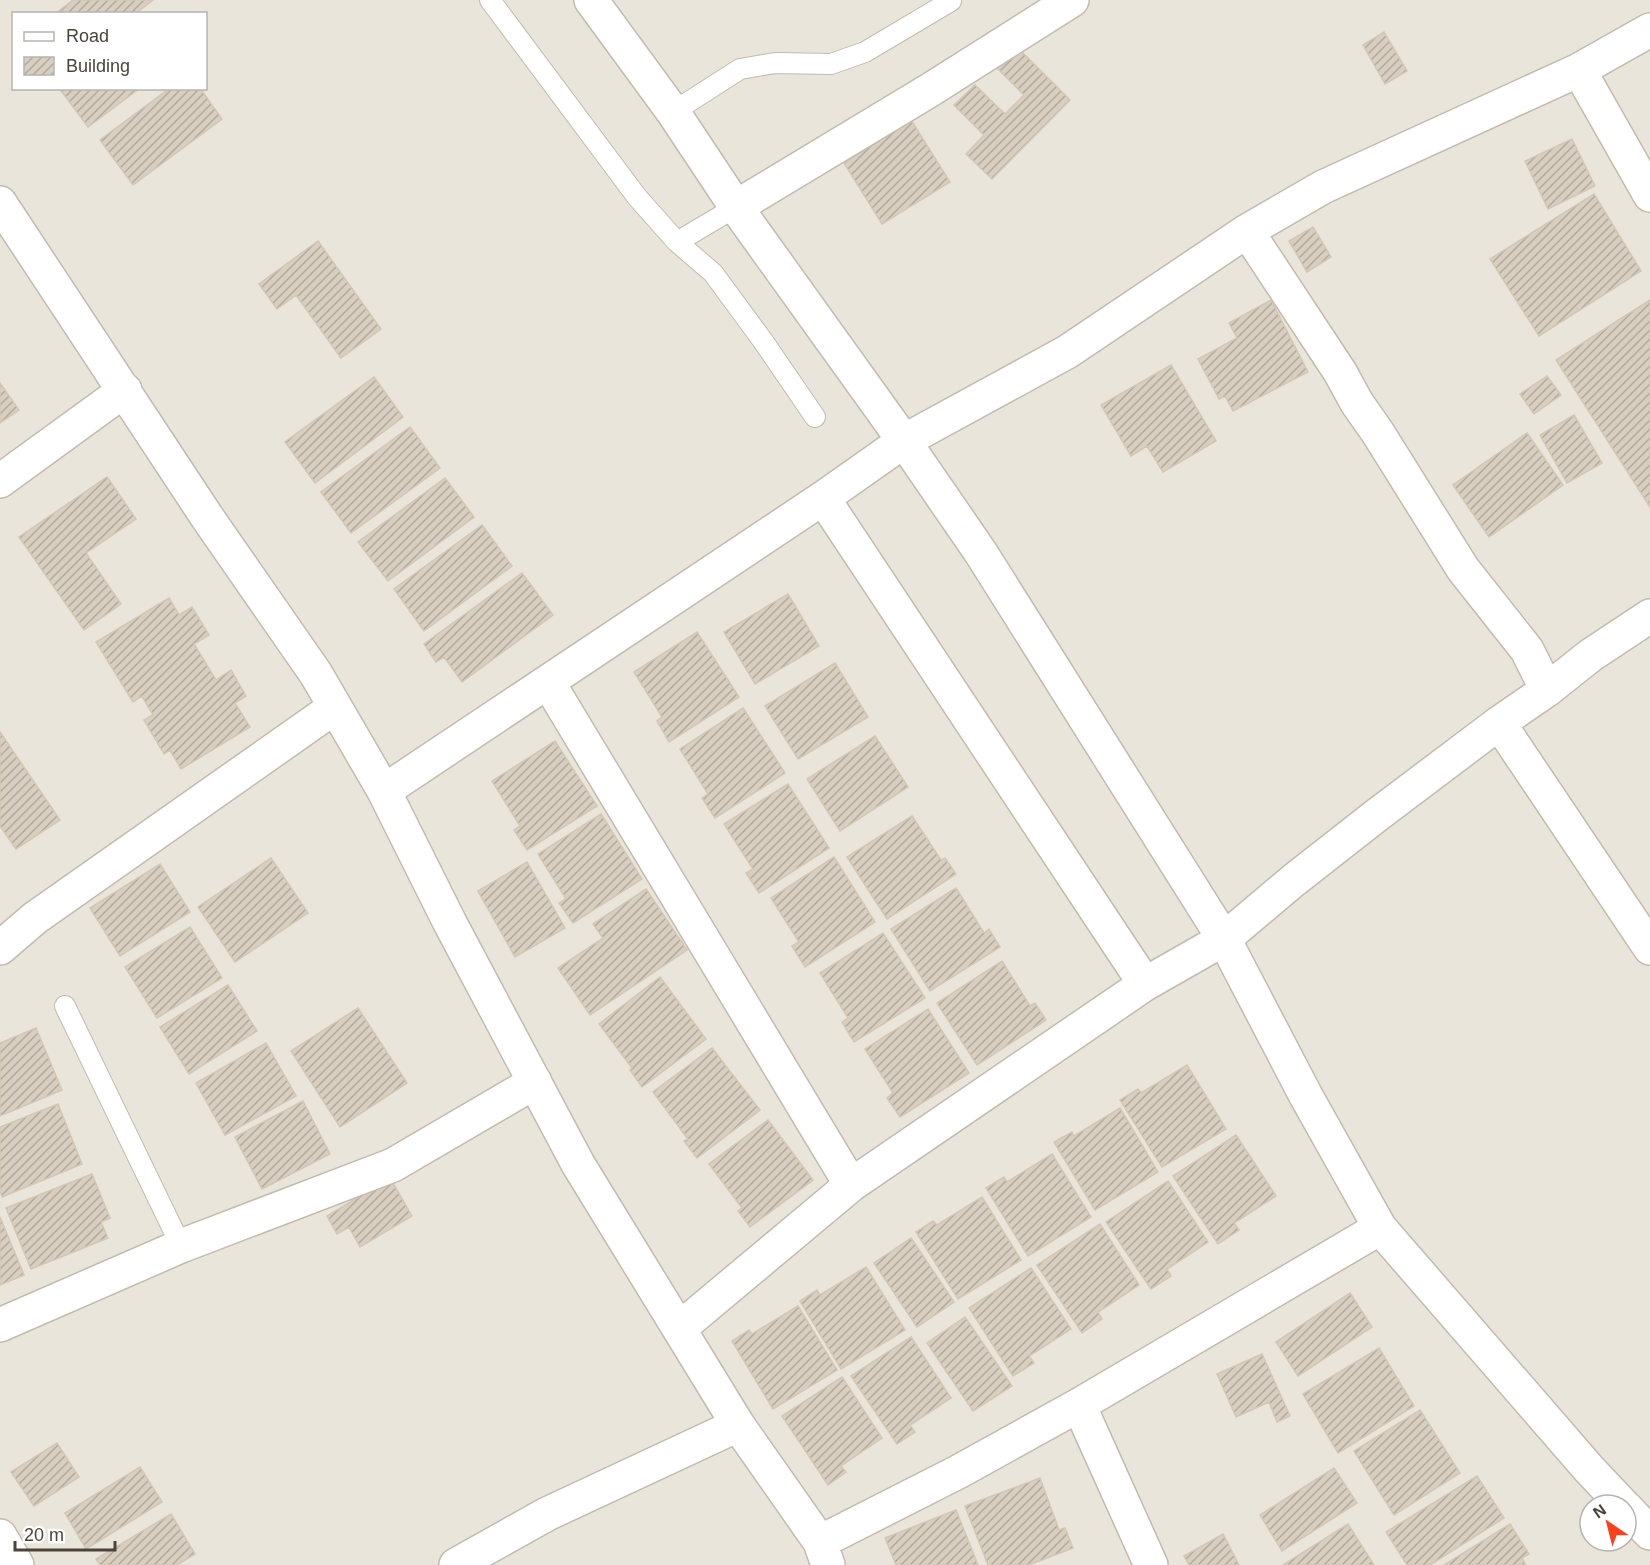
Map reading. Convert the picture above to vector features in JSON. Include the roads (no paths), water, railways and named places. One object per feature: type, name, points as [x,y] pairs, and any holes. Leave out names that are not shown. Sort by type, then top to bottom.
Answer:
[{"type":"street","points":[[591,0],[673,112],[736,207],[981,553],[1224,939],[1306,1096],[1380,1228],[1581,1460],[1613,1493]]},
{"type":"street","points":[[736,207],[930,90],[1072,0]]},
{"type":"street","points":[[384,791],[823,498],[903,441],[1067,352],[1247,231],[1323,187],[1579,70],[1650,30]]},
{"type":"street","points":[[1579,70],[1650,195]]},
{"type":"street","points":[[0,203],[125,390],[146,426],[316,674],[384,791],[450,923],[578,1164],[738,1425],[824,1553],[958,1472],[1079,1405],[1380,1228]]},
{"type":"street","points":[[1247,231],[1340,372],[1357,403],[1463,569],[1527,650],[1547,690]]},
{"type":"street","points":[[0,481],[125,390]]},
{"type":"street","points":[[823,498],[1145,984]]},
{"type":"street","points":[[680,1328],[851,1185],[1145,984],[1224,939],[1360,827],[1591,655],[1650,616]]},
{"type":"street","points":[[548,682],[851,1185]]},
{"type":"street","points":[[0,948],[45,911],[335,707]]},
{"type":"street","points":[[1499,723],[1650,948]]},
{"type":"street","points":[[0,1325],[181,1246],[393,1165],[535,1082]]},
{"type":"street","points":[[1079,1405],[1151,1565]]},
{"type":"street","points":[[456,1565],[547,1514],[738,1425]]},
{"type":"street","points":[[1638,1520],[1650,1533]]},
{"type":"street","points":[[0,1536],[17,1565]]},
{"type":"lane","points":[[490,0],[637,197],[677,242],[713,273],[815,417]]},
{"type":"lane","points":[[673,112],[740,69],[775,63],[831,64],[866,52],[951,1]]},
{"type":"lane","points":[[677,242],[736,207]]},
{"type":"lane","points":[[65,1006],[181,1246]]}]
